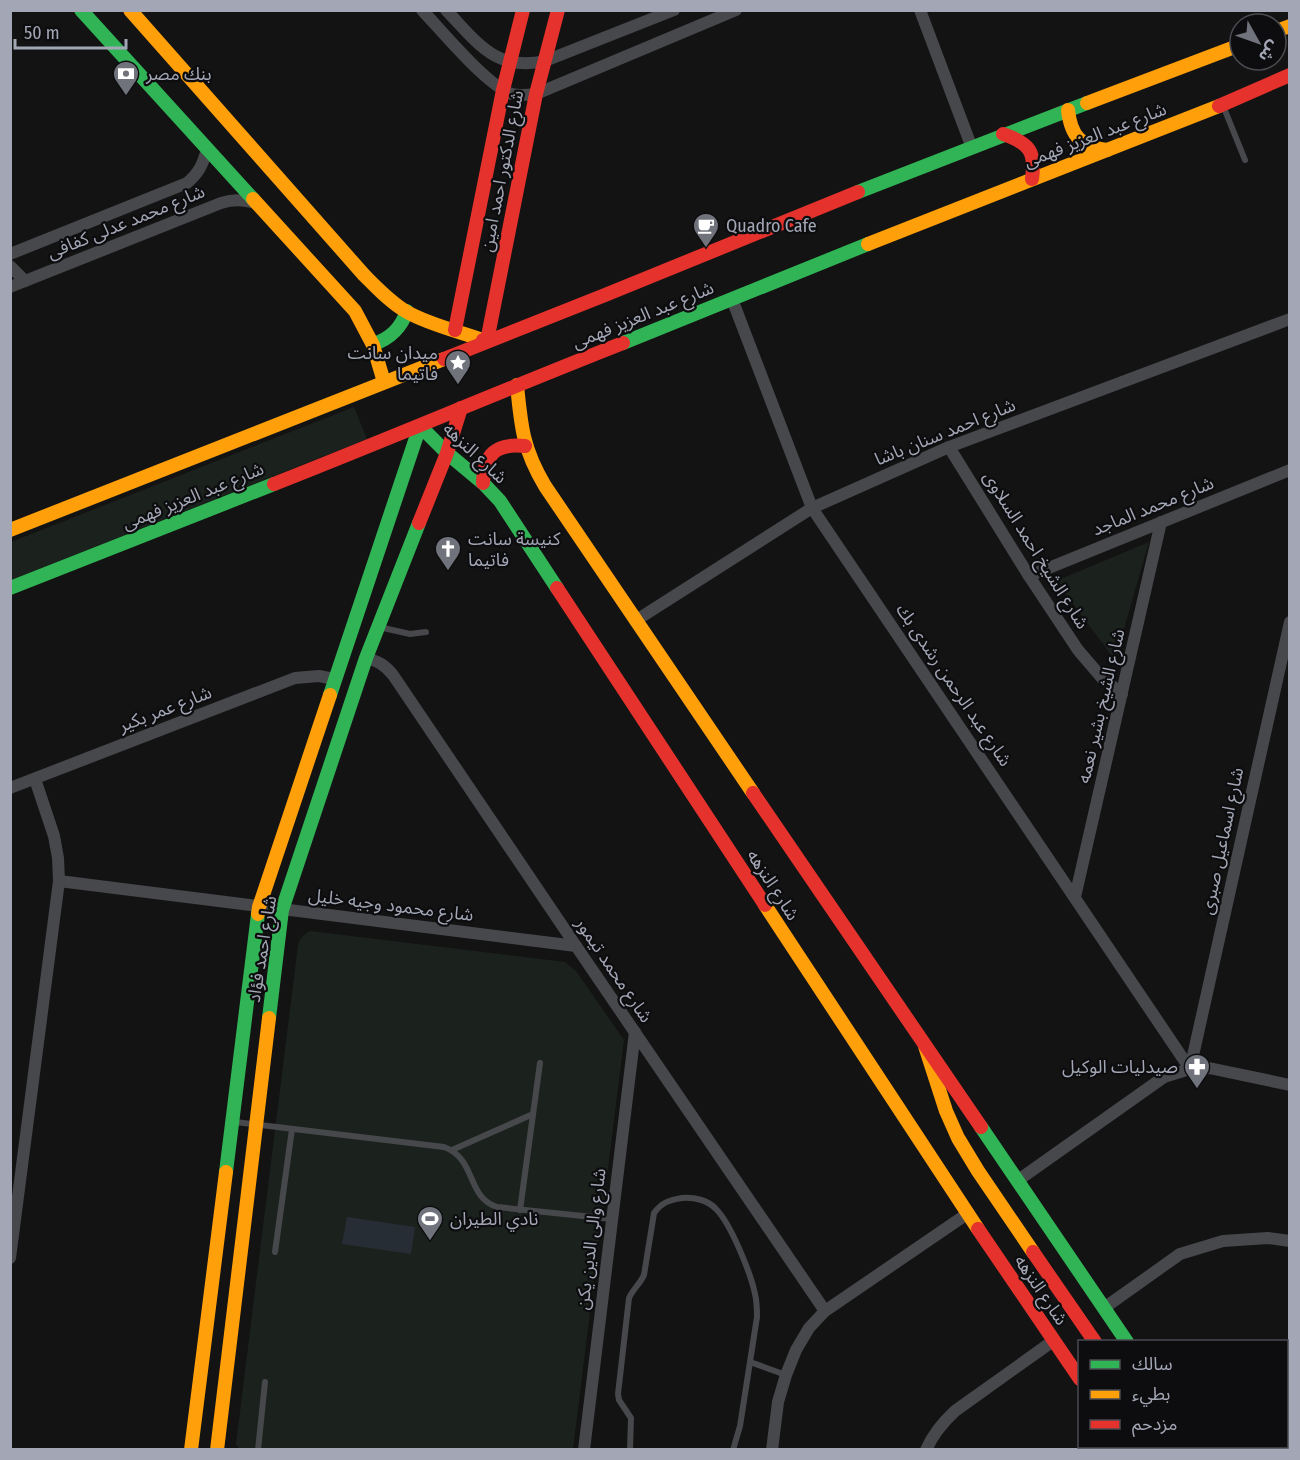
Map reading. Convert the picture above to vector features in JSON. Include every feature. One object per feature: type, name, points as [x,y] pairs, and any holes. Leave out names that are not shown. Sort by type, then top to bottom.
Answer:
[{"type":"main road","points":[[81,10],[355,311],[374,344],[384,382]]},
{"type":"main road","points":[[130,10],[364,275],[382,292],[407,311],[435,324],[487,341]]},
{"type":"main road","name":"شارع الدكتور احمد امين","points":[[455,330],[503,90],[523,10]]},
{"type":"main road","name":"شارع الدكتور احمد امين","points":[[487,341],[536,94],[558,10]]},
{"type":"main road","name":"شارع عبد العزيز فهمى","points":[[10,530],[605,295],[1003,134],[1228,50]]},
{"type":"main road","name":"شارع عبد العزيز فهمى","points":[[10,588],[1289,78]]},
{"type":"main road","points":[[1068,110],[1069,123],[1074,134],[1083,144],[1095,149],[1107,150]]},
{"type":"main road","points":[[1003,134],[1018,139],[1029,149],[1034,164],[1032,179]]},
{"type":"main road","points":[[374,344],[389,338],[397,330],[404,321],[407,311]]},
{"type":"main road","name":"شارع النزهه","points":[[517,385],[520,422],[525,446],[537,474],[552,499],[1126,1340]]},
{"type":"main road","name":"شارع احمد فؤاد","points":[[217,1449],[282,910],[366,658],[447,453],[461,408]]},
{"type":"main road","name":"شارع النزهه","points":[[420,426],[500,501],[967,1214],[1078,1376]]},
{"type":"main road","name":"شارع احمد فؤاد","points":[[191,1449],[259,907],[420,426]]},
{"type":"main road","points":[[483,483],[482,473],[485,462],[492,452],[502,446],[514,444],[525,446]]},
{"type":"main road","points":[[925,1046],[946,1111],[958,1138],[978,1171],[1094,1340]]},
{"type":"street","points":[[422,10],[478,69],[503,90],[525,96],[536,94],[736,10]]},
{"type":"street","points":[[446,10],[488,52],[498,58],[522,64],[545,61],[674,10]]},
{"type":"street","points":[[920,10],[972,147]]},
{"type":"street","name":"شارع محمد عدلى كفافى","points":[[10,254],[187,183],[197,175],[207,149]]},
{"type":"street","name":"شارع محمد عدلى كفافى","points":[[10,287],[221,203],[232,200],[256,202]]},
{"type":"street","points":[[10,266],[25,281]]},
{"type":"street","name":"شارع عبد الرحمن رشدى بك","points":[[732,299],[813,508],[1190,1069]]},
{"type":"street","name":"شارع احمد سنان باشا","points":[[635,621],[813,508],[949,447],[1290,319]]},
{"type":"street","name":"شارع الشيخ احمد السلاوى","points":[[949,447],[1078,650],[1102,678],[1122,694]]},
{"type":"street","name":"شارع محمد الماجد","points":[[1029,576],[1290,470]]},
{"type":"street","name":"شارع الشيخ بشير نعمه","points":[[1075,897],[1161,522]]},
{"type":"street","name":"شارع اسماعيل صبرى","points":[[1190,1069],[1290,622]]},
{"type":"street","name":"شارع محمد تيمور","points":[[366,658],[376,660],[386,666],[393,675],[825,1311]]},
{"type":"street","name":"شارع عمر بكير","points":[[10,788],[295,678],[319,676],[334,679]]},
{"type":"street","points":[[10,1258],[59,881],[54,836],[35,779]]},
{"type":"street","name":"شارع محمود وجيه خليل","points":[[59,881],[576,946]]},
{"type":"street","name":"شارع والى الدين يكن","points":[[584,1449],[635,1032]]},
{"type":"street","points":[[1017,1181],[1164,1077],[1190,1069],[1209,1068],[1290,1085]]},
{"type":"street","points":[[772,1449],[778,1402],[786,1375],[796,1350],[810,1328],[825,1311],[967,1214]]},
{"type":"street","points":[[1104,1308],[1180,1254],[1223,1241],[1268,1238],[1290,1241]]},
{"type":"street","points":[[926,1449],[942,1423],[955,1411],[1053,1341]]},
{"type":"lane","points":[[1222,105],[1245,160]]},
{"type":"lane","points":[[378,627],[410,634],[426,632]]},
{"type":"lane","points":[[520,1209],[540,1063]]},
{"type":"lane","points":[[452,1150],[533,1114]]},
{"type":"lane","points":[[232,1122],[444,1147],[452,1150],[464,1161],[482,1199],[488,1204],[497,1207],[612,1219]]},
{"type":"lane","points":[[275,1252],[292,1129]]},
{"type":"lane","points":[[630,1449],[631,1418],[619,1400],[618,1394],[629,1298],[644,1275],[654,1213],[665,1202],[691,1197],[707,1202],[715,1208],[728,1227],[756,1294],[757,1317],[740,1426],[733,1449]]},
{"type":"lane","points":[[750,1362],[786,1375]]},
{"type":"lane","points":[[258,1449],[265,1382]]},
{"type":"shaded area","points":[[354,407],[367,439],[11,580],[11,542]]},
{"type":"shaded area","points":[[1149,542],[1115,660],[1056,581]]},
{"type":"shaded area","name":"نادي الطيران","points":[[310,931],[565,962],[576,971],[624,1040],[573,1449],[240,1450],[236,1444],[298,945],[302,936]]},
{"type":"shaded area","points":[[347,1217],[415,1227],[411,1254],[342,1244]]},
{"type":"traffic: fast","points":[[81,10],[253,199]]},
{"type":"traffic: fast","points":[[858,192],[1087,103]]},
{"type":"traffic: fast","points":[[623,343],[868,244]]},
{"type":"traffic: fast","points":[[374,344],[395,332],[407,311]]},
{"type":"traffic: fast","points":[[330,695],[420,426],[500,501],[557,588]]},
{"type":"traffic: fast","points":[[10,588],[274,484]]},
{"type":"traffic: fast","points":[[269,1018],[282,910],[366,658],[419,523]]},
{"type":"traffic: fast","points":[[226,1172],[258,914]]},
{"type":"traffic: fast","points":[[981,1127],[1126,1340]]},
{"type":"traffic: slow","points":[[130,10],[384,295],[416,317],[483,340]]},
{"type":"traffic: slow","points":[[1087,103],[1228,50]]},
{"type":"traffic: slow","points":[[868,244],[1219,106]]},
{"type":"traffic: slow","points":[[1068,110],[1072,127],[1079,139],[1090,146],[1107,150]]},
{"type":"traffic: slow","points":[[253,199],[355,311],[373,345],[384,382]]},
{"type":"traffic: slow","points":[[10,530],[444,359]]},
{"type":"traffic: slow","points":[[517,385],[524,437],[532,461],[545,486],[753,793]]},
{"type":"traffic: slow","points":[[258,914],[330,695]]},
{"type":"traffic: slow","points":[[765,905],[978,1229]]},
{"type":"traffic: slow","points":[[217,1450],[269,1018]]},
{"type":"traffic: slow","points":[[925,1046],[946,1111],[958,1138],[1033,1252]]},
{"type":"traffic: slow","points":[[191,1450],[226,1172]]},
{"type":"traffic: jam","points":[[455,330],[503,90],[523,10]]},
{"type":"traffic: jam","points":[[483,340],[487,341],[536,94],[558,10]]},
{"type":"traffic: jam","points":[[1219,106],[1290,75]]},
{"type":"traffic: jam","points":[[1003,134],[1019,141],[1029,149],[1033,161],[1032,179]]},
{"type":"traffic: jam","points":[[444,359],[858,192]]},
{"type":"traffic: jam","points":[[274,484],[623,343]]},
{"type":"traffic: jam","points":[[419,523],[447,453],[461,408]]},
{"type":"traffic: jam","points":[[483,483],[486,465],[494,452],[506,446],[525,446]]},
{"type":"traffic: jam","points":[[557,588],[765,905]]},
{"type":"traffic: jam","points":[[753,793],[981,1127]]},
{"type":"traffic: jam","points":[[978,1229],[1078,1376]]},
{"type":"traffic: jam","points":[[1033,1252],[1094,1340]]},
{"type":"place","name":"بنك مصر","points":[[126,97]]},
{"type":"place","name":"Quadro Cafe","points":[[706,249]]},
{"type":"place","name":"ميدان سانت فاتيما","points":[[458,386]]},
{"type":"place","name":"كنيسة سانت فاتيما","points":[[448,572]]},
{"type":"place","name":"صيدليات الوكيل","points":[[1197,1090]]},
{"type":"place","name":"نادي الطيران","points":[[430,1242]]}]
